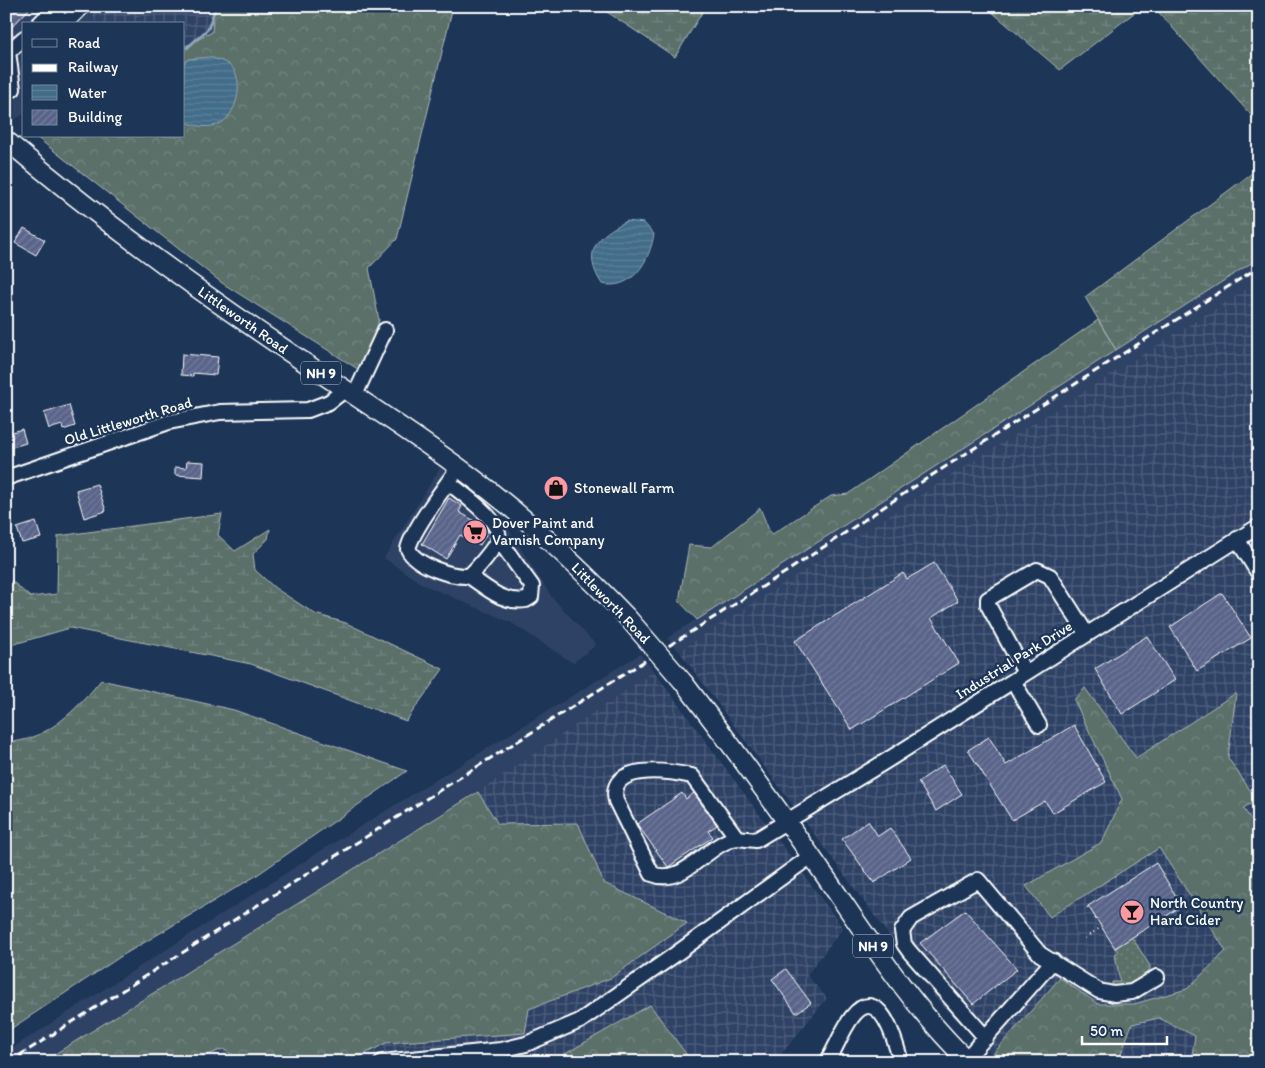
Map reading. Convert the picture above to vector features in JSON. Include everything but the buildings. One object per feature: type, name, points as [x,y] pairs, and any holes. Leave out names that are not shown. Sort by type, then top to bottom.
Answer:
[{"type":"main road","name":"Littleworth Road","points":[[6,140],[95,214],[174,273],[459,467],[536,529],[627,617],[684,683],[786,822],[912,1000],[926,1018],[968,1061]]},
{"type":"street","points":[[67,22],[83,6]]},
{"type":"street","points":[[40,22],[50,9],[63,22]]},
{"type":"street","points":[[14,89],[8,52],[22,40]]},
{"type":"street","points":[[351,392],[385,330]]},
{"type":"street","name":"Old Littleworth Road","points":[[6,478],[169,422],[220,412],[308,410],[351,392]]},
{"type":"street","points":[[448,482],[496,525],[498,539],[532,586],[531,597],[526,600],[510,601],[498,596],[469,576],[452,576],[441,572],[416,559],[408,549],[434,503],[448,482],[459,467]]},
{"type":"street","name":"Industrial Park Drive","points":[[737,838],[756,840],[1259,526]]},
{"type":"street","points":[[469,576],[498,539]]},
{"type":"street","points":[[1236,539],[1259,574]]},
{"type":"street","points":[[1025,673],[988,605],[988,599],[1037,570],[1042,571],[1050,576],[1086,633]]},
{"type":"street","points":[[1013,681],[1040,725]]},
{"type":"street","points":[[653,772],[692,776],[737,838],[724,841],[678,874],[668,877],[652,874],[616,801],[614,792],[616,783],[621,778],[640,773],[653,772]]},
{"type":"street","points":[[382,1062],[501,1050],[535,1040],[580,1021],[674,956],[810,856]]},
{"type":"street","points":[[986,1038],[909,952],[902,938],[904,925],[911,918],[978,880],[1040,954],[1099,991],[1114,994],[1132,992],[1157,977]]},
{"type":"street","points":[[968,1061],[1053,961]]},
{"type":"street","points":[[827,1062],[851,1018],[858,1011],[867,1007],[874,1008],[886,1018],[901,1062]]},
{"type":"path","points":[[1085,938],[1100,928]]},
{"type":"shaded area","points":[[6,6],[90,6],[95,22],[22,22],[22,115],[14,120],[6,113]]},
{"type":"shaded area","points":[[90,6],[214,6],[212,32],[185,46],[185,22],[95,22]]},
{"type":"shaded area","points":[[1259,258],[1259,281],[679,651],[667,638]]},
{"type":"shaded area","points":[[1259,281],[1259,831],[1243,808],[1256,799],[1228,758],[1236,693],[1136,758],[1074,700],[1122,799],[1102,842],[1027,887],[1051,917],[1159,848],[1226,951],[1187,989],[1134,1004],[1098,1004],[1060,978],[992,1055],[936,999],[679,651],[955,473]]},
{"type":"shaded area","points":[[440,468],[505,524],[551,596],[596,645],[573,663],[510,622],[422,584],[384,558]]},
{"type":"shaded area","points":[[640,654],[654,671],[478,792],[42,1062],[6,1062],[6,1052],[319,852]]},
{"type":"shaded area","points":[[654,671],[843,928],[807,975],[827,998],[775,1062],[692,1062],[650,1005],[551,1062],[350,1062],[386,1043],[524,1033],[529,1009],[611,978],[687,923],[604,883],[578,823],[498,824],[478,792]]},
{"type":"shaded area","points":[[1159,1018],[1195,1036],[1192,1062],[1118,1062],[1132,1024]]},
{"type":"shaded area","points":[[223,1049],[244,1062],[190,1062]]},
{"type":"green space","points":[[214,6],[453,6],[397,239],[369,268],[379,320],[364,373],[222,283],[38,138],[185,138],[185,46],[212,32]]},
{"type":"green space","points":[[598,6],[706,6],[675,57]]},
{"type":"green space","points":[[985,6],[1143,6],[1060,70]]},
{"type":"green space","points":[[1153,6],[1259,6],[1259,124]]},
{"type":"green space","points":[[1259,168],[1259,258],[1116,350],[1085,297]]},
{"type":"green space","points":[[1098,320],[1116,350],[697,620],[679,601],[689,545],[712,547],[760,508],[771,535],[831,496],[848,494]]},
{"type":"green space","points":[[222,514],[218,535],[235,551],[270,529],[268,539],[253,554],[255,570],[275,588],[315,614],[346,623],[443,669],[406,721],[251,664],[70,628],[11,645],[6,650],[6,583],[12,581],[30,597],[57,594],[58,536]]},
{"type":"green space","points":[[101,680],[234,710],[407,771],[254,877],[120,957],[6,1032],[6,742],[34,737],[60,722],[82,702]]},
{"type":"green space","points":[[1085,688],[1136,758],[1236,693],[1228,758],[1257,800],[1243,808],[1259,831],[1259,1062],[1191,1061],[1195,1036],[1159,1018],[1132,1024],[1118,1062],[999,1062],[992,1055],[1060,978],[1098,1004],[1134,1004],[1187,989],[1226,951],[1159,848],[1050,917],[1026,886],[1102,842],[1122,799],[1074,700]]},
{"type":"green space","points":[[478,792],[498,824],[578,823],[604,883],[687,923],[611,978],[529,1009],[525,1033],[386,1043],[350,1062],[244,1062],[223,1049],[190,1062],[42,1062]]},
{"type":"green space","points":[[1132,937],[1150,966],[1150,973],[1132,986],[1113,989],[1112,982],[1120,982],[1115,954],[1118,952],[1115,948]]},
{"type":"green space","points":[[650,1005],[692,1062],[551,1062]]},
{"type":"water","points":[[210,57],[232,67],[237,76],[238,91],[235,106],[227,118],[217,125],[197,126],[185,121],[185,63],[188,59]]},
{"type":"water","points":[[627,221],[644,223],[654,234],[649,254],[631,278],[623,283],[613,285],[602,284],[593,263],[595,246],[607,232]]},
{"type":"waterway","points":[[187,48],[208,29],[216,6]]},
{"type":"railway","points":[[9,1062],[789,570],[926,479],[1259,267]]},
{"type":"place","name":"Stonewall Farm","points":[[556,488]]},
{"type":"place","name":"Dover Paint and Varnish Company","points":[[475,532]]},
{"type":"place","name":"North Country Hard Cider","points":[[1132,912]]}]
